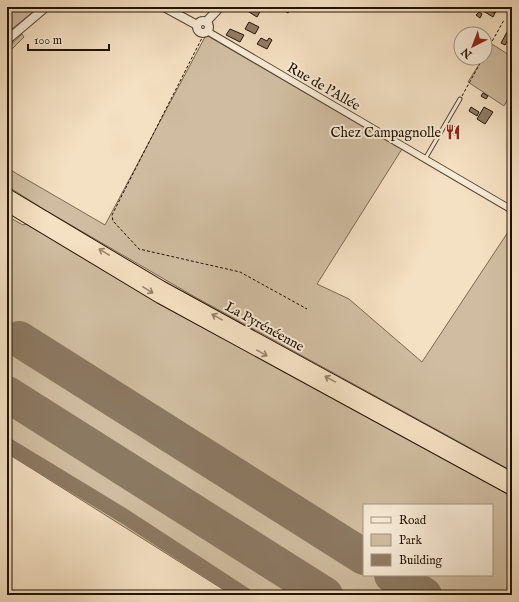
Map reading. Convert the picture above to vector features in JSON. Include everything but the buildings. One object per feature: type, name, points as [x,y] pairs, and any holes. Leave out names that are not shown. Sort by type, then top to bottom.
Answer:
[{"type":"highway","name":"La Pyrénéenne","points":[[7,195],[161,287],[512,479]]},
{"type":"highway","name":"La Pyrénéenne","points":[[7,205],[160,297],[512,489]]},
{"type":"street","points":[[7,40],[46,7]]},
{"type":"street","points":[[164,7],[197,25]]},
{"type":"street","points":[[197,25],[202,21],[206,22],[220,7]]},
{"type":"street","points":[[197,25],[198,31],[205,32],[209,28],[206,22]]},
{"type":"street","name":"Rue de l'Allée","points":[[205,32],[425,159],[435,161],[512,210]]},
{"type":"lane","points":[[425,159],[460,99]]},
{"type":"path","points":[[493,40],[504,20]]},
{"type":"path","points":[[205,32],[112,215],[113,221],[139,249],[240,272],[307,309]]},
{"type":"path","points":[[460,99],[479,66]]},
{"type":"green space","points":[[10,7],[39,7],[7,33],[7,10]]},
{"type":"green space","points":[[22,34],[24,37],[7,54],[7,48]]},
{"type":"green space","points":[[206,35],[402,149],[317,284],[349,299],[422,362],[512,226],[512,418],[508,425],[512,428],[512,471],[195,297],[45,210],[7,186],[7,168],[105,225]]},
{"type":"green space","points":[[493,45],[512,57],[512,92],[504,106],[468,82],[478,66],[493,66]]},
{"type":"green space","points":[[7,216],[23,225],[26,224],[227,339],[512,496],[512,595],[232,595],[7,453]]},
{"type":"waterway","points":[[7,14],[16,7]]},
{"type":"taxiway","points":[[7,445],[124,516],[245,595]]},
{"type":"runway","points":[[19,339],[363,556]]},
{"type":"runway","points":[[7,394],[325,595]]},
{"type":"runway","points":[[394,576],[424,595]]},
{"type":"place","name":"Chez Campagnolle","points":[[453,132]]}]
